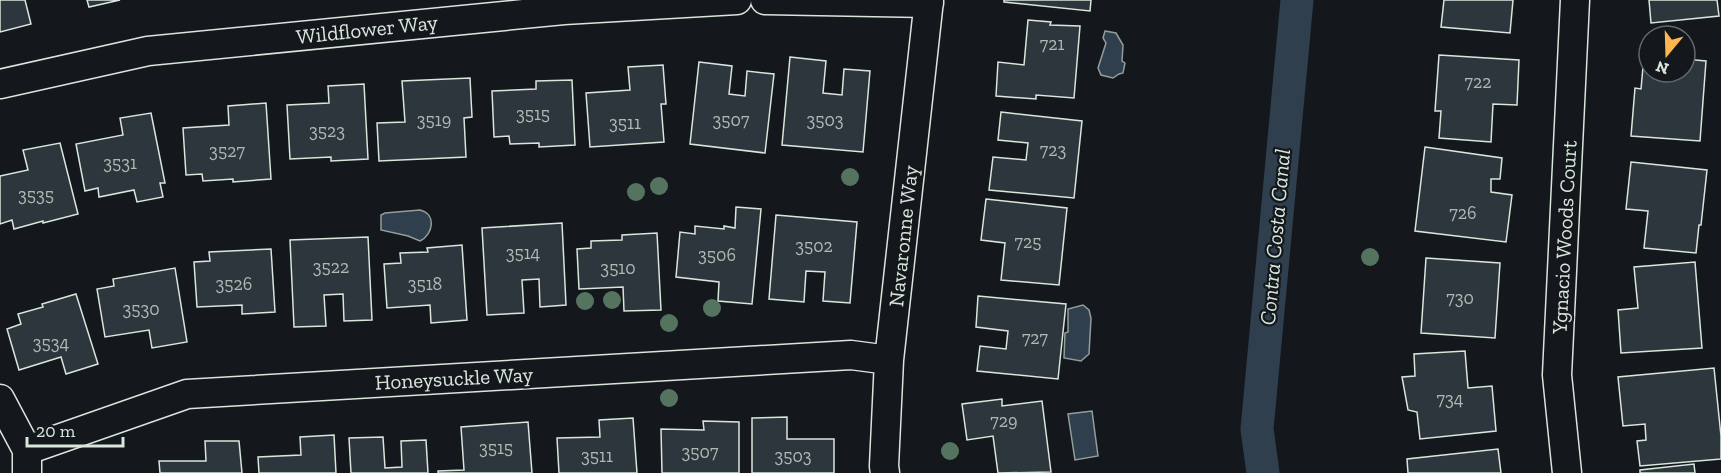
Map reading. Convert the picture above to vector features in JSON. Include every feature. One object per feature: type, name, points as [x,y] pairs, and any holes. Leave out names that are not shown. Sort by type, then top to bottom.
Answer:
[{"type":"street","name":"Wildflower Way","points":[[0,84],[147,51],[563,5],[737,0]]},
{"type":"street","points":[[765,0],[929,2]]},
{"type":"street","name":"Ygnacio Woods Court","points":[[1568,473],[1557,375],[1575,0]]},
{"type":"street","name":"Navaronne Way","points":[[885,473],[889,360],[929,2]]},
{"type":"street","name":"Honeysuckle Way","points":[[27,461],[187,394],[851,355],[889,360]]},
{"type":"street","points":[[0,399],[27,461]]},
{"type":"water","points":[[1105,31],[1116,33],[1123,45],[1122,61],[1125,63],[1123,73],[1113,78],[1101,75],[1098,68],[1106,43],[1103,38]]},
{"type":"water","points":[[420,210],[429,216],[431,225],[428,234],[420,241],[381,230],[381,215]]},
{"type":"water","points":[[1083,305],[1089,310],[1091,318],[1089,354],[1081,361],[1064,358],[1065,333],[1068,332],[1068,309]]},
{"type":"water","points":[[1092,411],[1098,456],[1075,460],[1068,414]]},
{"type":"building","points":[[0,0],[25,0],[31,24],[0,32]]},
{"type":"building","points":[[87,0],[120,0],[89,7]]},
{"type":"building","points":[[1004,0],[1091,0],[1090,11],[1004,2]]},
{"type":"building","points":[[1444,0],[1513,0],[1510,33],[1441,27]]},
{"type":"building","points":[[1649,0],[1717,0],[1719,16],[1651,23]]},
{"type":"building","points":[[1028,20],[1051,22],[1050,25],[1080,26],[1074,98],[1036,95],[1036,99],[996,96],[998,62],[1024,65]]},
{"type":"building","points":[[1439,55],[1519,60],[1517,105],[1493,104],[1491,142],[1439,138],[1441,111],[1435,111]]},
{"type":"building","points":[[790,57],[826,61],[823,93],[842,95],[844,69],[870,71],[863,152],[782,145]]},
{"type":"building","points":[[1697,60],[1706,61],[1700,141],[1631,136],[1635,88],[1641,89],[1641,84],[1697,84]]},
{"type":"building","points":[[699,62],[732,66],[729,94],[745,96],[747,71],[774,74],[765,153],[690,144]]},
{"type":"building","points":[[663,65],[666,104],[661,104],[664,142],[590,147],[586,93],[630,90],[628,67]]},
{"type":"building","points":[[470,78],[472,117],[464,118],[466,157],[379,161],[377,123],[405,122],[402,81]]},
{"type":"building","points":[[572,80],[575,145],[539,147],[539,143],[510,144],[509,136],[494,137],[492,91],[536,89],[536,81]]},
{"type":"building","points":[[364,84],[368,159],[331,161],[331,157],[290,159],[287,105],[329,103],[328,86]]},
{"type":"building","points":[[266,103],[271,179],[233,182],[233,179],[203,181],[202,174],[186,175],[183,128],[229,125],[228,106]]},
{"type":"building","points":[[1001,112],[1082,121],[1074,198],[989,190],[993,157],[1026,160],[1028,143],[998,140]]},
{"type":"building","points":[[151,113],[165,183],[160,183],[163,197],[137,202],[134,190],[99,197],[98,188],[85,191],[76,144],[123,135],[120,118]]},
{"type":"building","points":[[60,143],[78,214],[14,229],[12,220],[0,224],[0,176],[28,170],[23,150]]},
{"type":"building","points":[[1425,147],[1502,158],[1500,179],[1491,179],[1491,192],[1512,195],[1506,242],[1415,231]]},
{"type":"building","points":[[1631,162],[1707,170],[1696,253],[1644,248],[1648,211],[1626,209]]},
{"type":"building","points":[[986,199],[1067,208],[1059,285],[1001,280],[1005,243],[981,240]]},
{"type":"building","points":[[736,207],[761,209],[752,304],[718,301],[719,282],[676,277],[680,232],[695,234],[695,226],[735,228]]},
{"type":"building","points":[[776,215],[857,222],[850,303],[823,301],[825,272],[806,271],[804,302],[769,299]]},
{"type":"building","points":[[562,223],[566,305],[540,307],[539,279],[522,280],[524,313],[487,315],[482,228]]},
{"type":"building","points":[[657,233],[661,310],[624,311],[623,287],[579,289],[577,249],[591,248],[591,241],[622,240],[622,235]]},
{"type":"building","points":[[368,237],[372,320],[344,321],[343,294],[324,295],[326,326],[294,327],[290,240]]},
{"type":"building","points":[[462,245],[467,320],[431,323],[430,305],[387,308],[384,264],[401,263],[400,253],[428,252],[427,248]]},
{"type":"building","points":[[271,249],[275,312],[242,314],[242,305],[197,307],[194,262],[210,261],[209,252]]},
{"type":"building","points":[[1426,258],[1500,263],[1495,338],[1421,333]]},
{"type":"building","points":[[1695,262],[1702,348],[1621,353],[1618,310],[1638,308],[1634,267]]},
{"type":"building","points":[[175,268],[187,342],[152,348],[149,330],[105,337],[97,289],[114,286],[113,279]]},
{"type":"building","points":[[76,294],[98,364],[66,374],[61,357],[19,370],[7,329],[21,324],[18,314]]},
{"type":"building","points":[[978,296],[1066,304],[1058,379],[977,371],[980,346],[1006,349],[1008,331],[976,327]]},
{"type":"building","points":[[1465,351],[1468,388],[1492,386],[1496,431],[1420,439],[1417,412],[1408,410],[1402,377],[1415,376],[1414,354]]},
{"type":"building","points":[[1714,368],[1721,459],[1640,466],[1637,441],[1646,440],[1645,424],[1623,426],[1618,377]]},
{"type":"building","points":[[1002,399],[1002,406],[1042,401],[1051,472],[998,473],[993,436],[967,440],[962,404]]},
{"type":"building","points":[[787,417],[787,439],[834,439],[834,473],[752,473],[752,418]]},
{"type":"building","points":[[633,418],[637,473],[559,473],[557,438],[600,437],[599,420]]},
{"type":"building","points":[[703,421],[739,422],[739,473],[662,473],[661,429],[704,430]]},
{"type":"building","points":[[528,422],[532,473],[438,473],[438,471],[464,470],[461,427]]},
{"type":"building","points":[[334,435],[336,473],[259,473],[258,457],[301,455],[300,437]]},
{"type":"building","points":[[383,437],[385,468],[402,467],[401,441],[426,440],[428,473],[351,473],[349,438]]},
{"type":"building","points":[[205,441],[239,441],[242,473],[160,473],[159,461],[206,461]]},
{"type":"building","points":[[1498,449],[1501,473],[1408,473],[1407,459]]},
{"type":"building","points":[[1694,464],[1695,473],[1640,473],[1640,470]]},
{"type":"waterway","name":"Contra Costa Canal","points":[[1263,473],[1257,429],[1297,0]]}]
